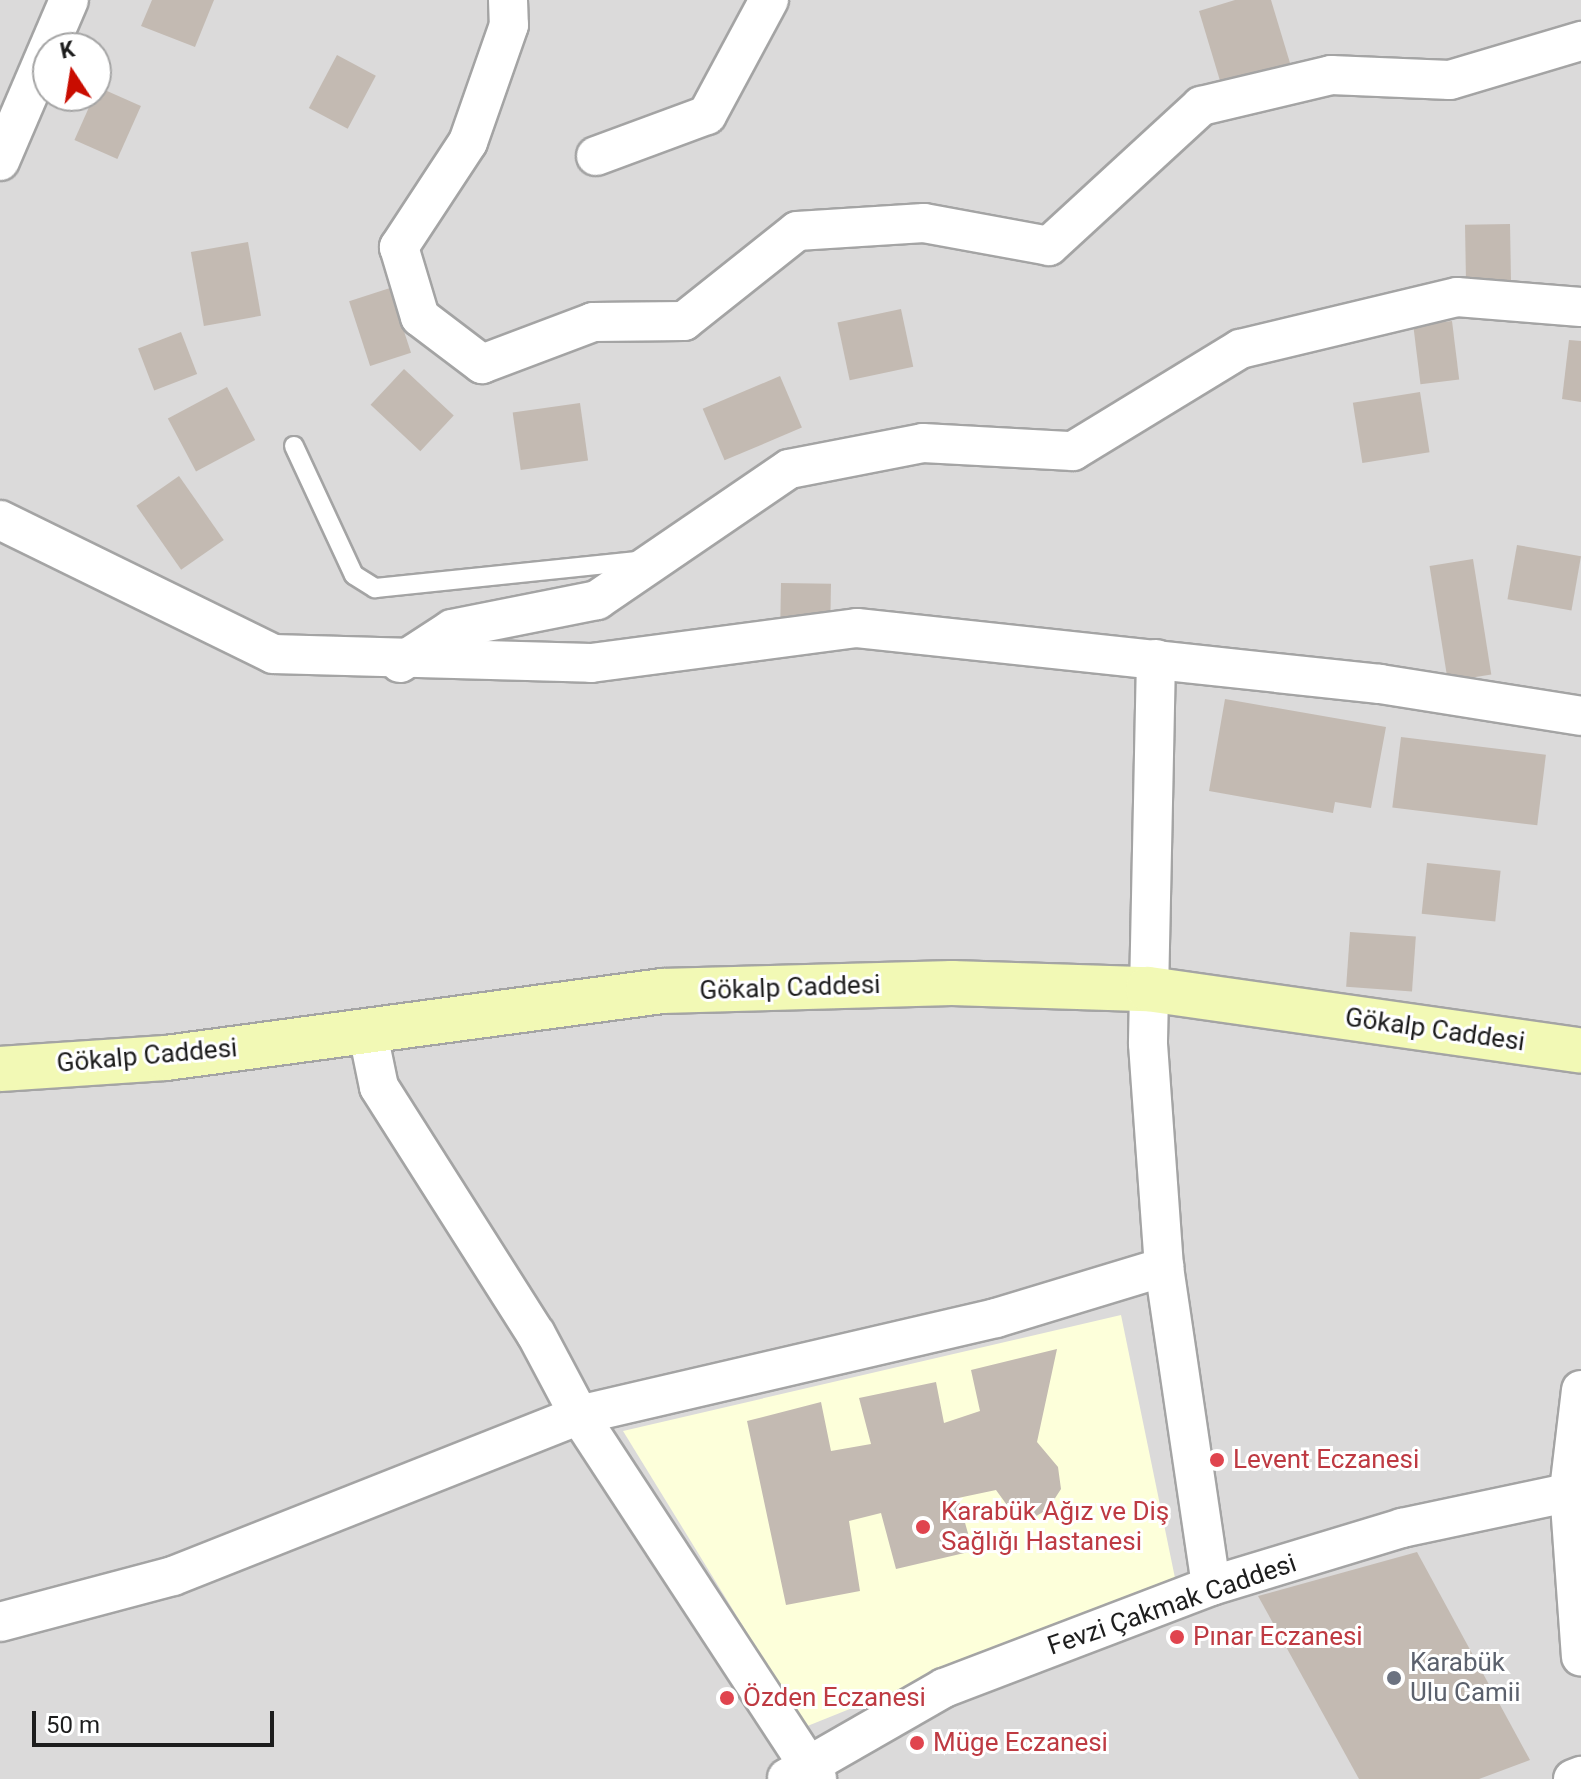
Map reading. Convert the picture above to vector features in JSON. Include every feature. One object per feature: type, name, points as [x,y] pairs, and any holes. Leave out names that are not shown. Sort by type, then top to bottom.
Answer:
[{"type":"street","points":[[0,161],[69,0]]},
{"type":"street","points":[[508,0],[509,25],[468,142],[399,247],[420,317],[482,364],[593,322],[684,321],[797,231],[924,223],[1049,246],[1201,106],[1331,75],[1450,80],[1581,41]]},
{"type":"street","points":[[596,156],[707,115],[769,0]]},
{"type":"street","points":[[400,663],[452,629],[597,600],[789,469],[923,443],[1073,451],[1240,349],[1457,297],[1581,307]]},
{"type":"street","points":[[0,520],[273,654],[400,663],[591,663],[857,628],[1156,659],[1581,716]]},
{"type":"street","points":[[1156,659],[1148,989],[1164,1267],[1211,1586]]},
{"type":"street","name":"Gökalp Caddesi","points":[[0,1069],[166,1058],[662,991],[952,983],[1148,989],[1581,1051]]},
{"type":"street","points":[[367,1029],[379,1087],[536,1334],[579,1415],[803,1775]]},
{"type":"street","points":[[0,1622],[173,1576],[579,1415],[996,1318],[1164,1267]]},
{"type":"street","points":[[1581,1390],[1575,1490],[1581,1657]]},
{"type":"street","name":"Fevzi Çakmak Caddesi","points":[[803,1775],[944,1688],[1211,1586],[1402,1528],[1575,1490]]},
{"type":"street","points":[[1573,1779],[1581,1776]]},
{"type":"lane","points":[[294,446],[354,575],[375,588],[655,560]]},
{"type":"shaded area","points":[[0,0],[1581,0],[1581,1779],[0,1779]]},
{"type":"shaded area","name":"Karabük Ağız ve Diş Sağlığı Hastanesi","points":[[1121,1315],[1175,1578],[805,1727],[623,1431]]},
{"type":"building","points":[[152,0],[214,0],[195,47],[141,26]]},
{"type":"building","points":[[1235,0],[1271,0],[1290,63],[1221,84],[1199,11]]},
{"type":"building","points":[[337,55],[376,76],[348,129],[309,108]]},
{"type":"building","points":[[112,93],[141,106],[117,159],[74,140],[87,112],[112,112]]},
{"type":"building","points":[[1510,224],[1511,284],[1466,285],[1465,225]]},
{"type":"building","points":[[248,242],[261,316],[204,326],[191,252]]},
{"type":"building","points":[[390,288],[411,353],[370,366],[349,301]]},
{"type":"building","points":[[901,309],[913,367],[850,380],[837,323]]},
{"type":"building","points":[[1452,321],[1459,380],[1420,384],[1413,326]]},
{"type":"building","points":[[181,332],[197,374],[154,390],[138,348]]},
{"type":"building","points":[[1569,340],[1581,341],[1581,402],[1562,399]]},
{"type":"building","points":[[404,369],[454,415],[420,451],[371,405]]},
{"type":"building","points":[[780,376],[802,428],[725,460],[703,409]]},
{"type":"building","points":[[227,387],[255,440],[196,471],[168,418]]},
{"type":"building","points":[[1420,392],[1430,452],[1362,463],[1353,403]]},
{"type":"building","points":[[580,403],[588,460],[521,470],[513,412]]},
{"type":"building","points":[[179,476],[224,540],[181,570],[136,506]]},
{"type":"building","points":[[1517,545],[1581,556],[1571,610],[1507,599]]},
{"type":"building","points":[[1473,559],[1491,675],[1448,681],[1430,566]]},
{"type":"building","points":[[781,583],[831,584],[830,620],[780,619]]},
{"type":"building","points":[[1225,699],[1386,727],[1371,808],[1335,802],[1333,813],[1209,791]]},
{"type":"building","points":[[1401,737],[1546,755],[1537,825],[1392,807]]},
{"type":"building","points":[[1427,863],[1501,871],[1495,921],[1422,914]]},
{"type":"building","points":[[1350,932],[1416,937],[1412,991],[1346,987]]},
{"type":"building","points":[[1057,1349],[1037,1442],[1058,1467],[1061,1489],[1048,1509],[1033,1518],[1012,1512],[996,1490],[958,1498],[973,1551],[896,1569],[881,1513],[849,1521],[860,1591],[786,1605],[747,1421],[821,1402],[831,1451],[871,1444],[859,1398],[936,1382],[944,1423],[980,1411],[971,1370]]},
{"type":"building","name":"Karabük Ulu Camii","points":[[1417,1552],[1530,1760],[1479,1779],[1359,1779],[1258,1596]]},
{"type":"place","name":"Levent Eczanesi","points":[[1217,1460]]},
{"type":"place","name":"Karabük Ağız ve Diş Sağlığı Hastanesi","points":[[923,1527]]},
{"type":"place","name":"Pınar Eczanesi","points":[[1177,1637]]},
{"type":"place","name":"Karabük Ulu Camii","points":[[1394,1678]]},
{"type":"place","name":"Özden Eczanesi","points":[[727,1698]]},
{"type":"place","name":"Müge Eczanesi","points":[[917,1743]]}]
